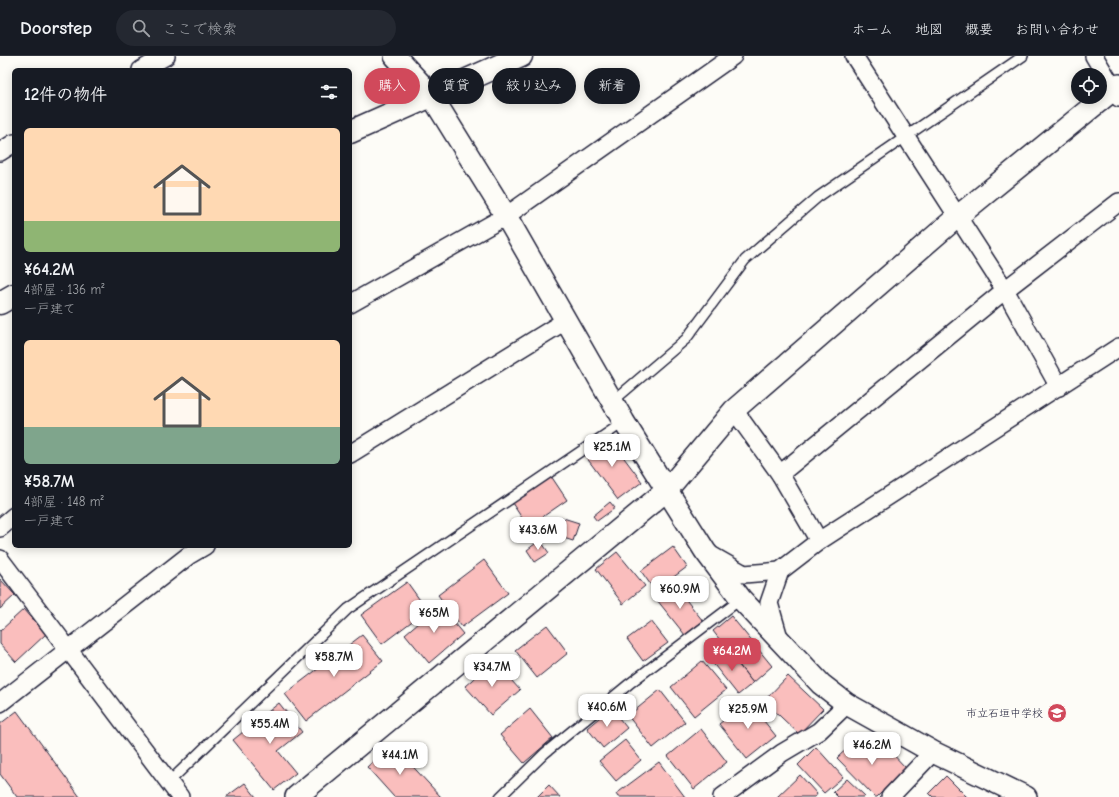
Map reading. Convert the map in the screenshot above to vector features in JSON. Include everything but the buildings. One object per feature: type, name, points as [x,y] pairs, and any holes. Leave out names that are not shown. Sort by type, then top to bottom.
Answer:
[{"type":"main road","points":[[484,72],[521,56]]},
{"type":"main road","points":[[352,131],[428,96]]},
{"type":"main road","points":[[0,303],[12,296]]},
{"type":"street","points":[[143,66],[166,56]]},
{"type":"street","points":[[395,56],[428,92]]},
{"type":"street","points":[[352,303],[506,216],[733,56]]},
{"type":"street","points":[[854,56],[1005,290],[1059,386]]},
{"type":"street","points":[[296,797],[667,490],[734,410],[957,217],[1117,91],[1094,56]]},
{"type":"street","points":[[437,104],[506,216],[624,422],[705,551],[741,599],[781,644],[821,684],[847,704],[933,752],[1026,797]]},
{"type":"street","points":[[0,152],[12,145]]},
{"type":"street","points":[[780,474],[1005,290],[1119,202]]},
{"type":"street","points":[[352,453],[565,321]]},
{"type":"street","points":[[705,551],[744,574],[780,571],[819,541],[1119,347]]},
{"type":"street","points":[[734,410],[780,474],[819,541]]},
{"type":"street","points":[[0,528],[12,518]]},
{"type":"street","points":[[0,703],[188,556],[202,548]]},
{"type":"street","points":[[0,558],[180,797]]},
{"type":"street","points":[[780,571],[769,603],[781,644]]},
{"type":"street","points":[[722,797],[782,753],[819,731],[847,704]]},
{"type":"street","points":[[890,797],[933,752]]},
{"type":"lane","points":[[612,402],[686,339],[745,260],[818,197],[905,135],[1022,56]]},
{"type":"lane","points":[[169,782],[348,609],[624,422]]},
{"type":"lane","points":[[500,797],[551,748],[630,684],[741,599]]},
{"type":"place","name":"市立石垣中学校","points":[[1057,713]]}]
